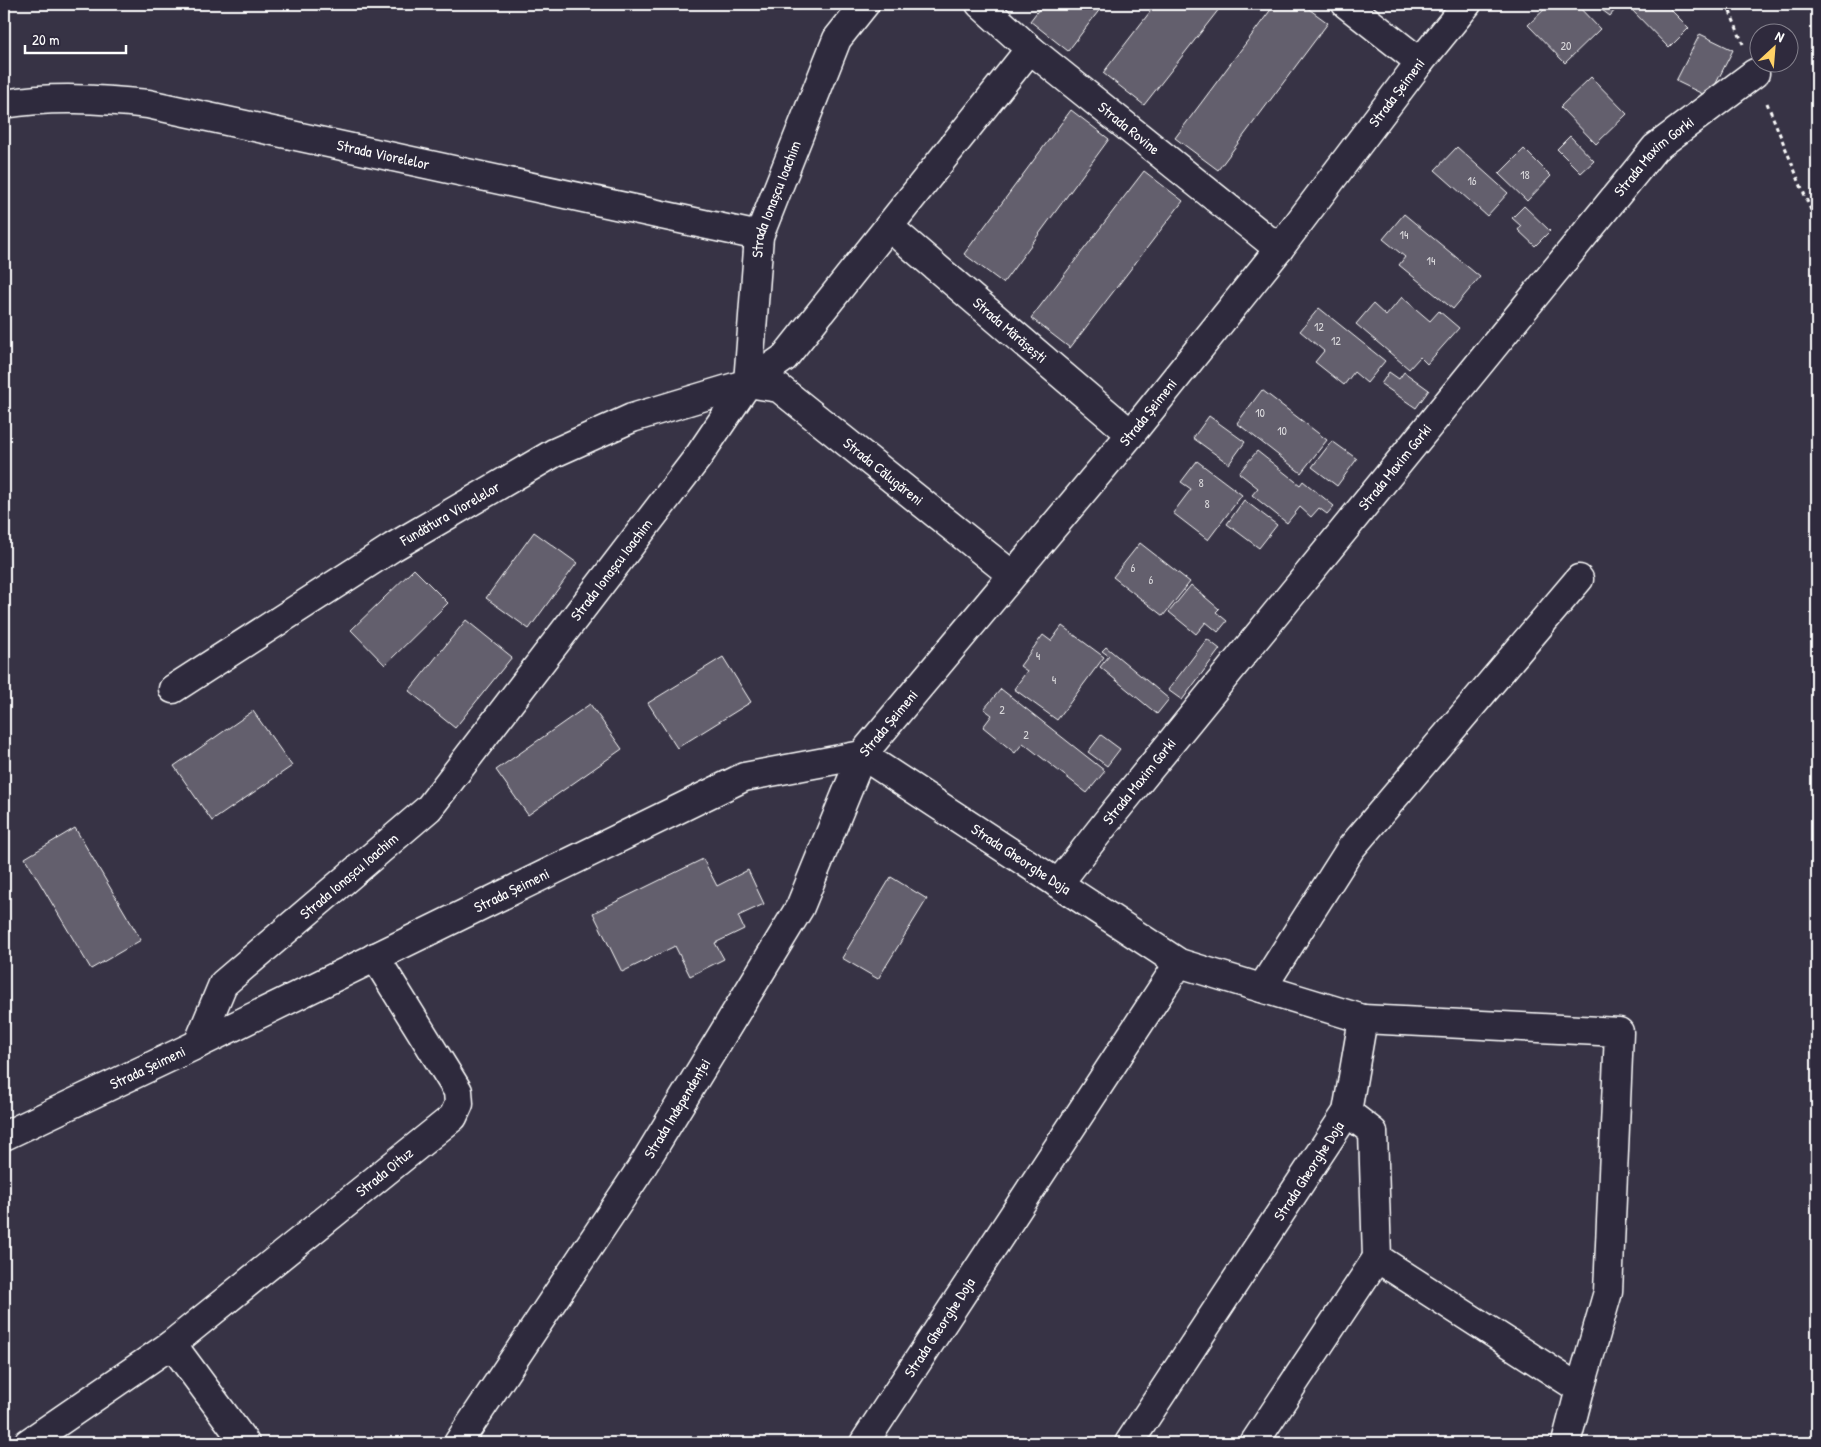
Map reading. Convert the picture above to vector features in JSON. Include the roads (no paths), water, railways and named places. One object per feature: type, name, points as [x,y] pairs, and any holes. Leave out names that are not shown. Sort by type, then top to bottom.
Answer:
[{"type":"street","name":"Strada Ionașcu Ioachim","points":[[198,1044],[223,984],[429,808],[698,457],[748,383],[759,236],[837,39],[865,4]]},
{"type":"street","name":"Strada Rovine","points":[[980,4],[1030,49],[1279,249]]},
{"type":"street","points":[[1346,4],[1420,62]]},
{"type":"street","name":"Strada Șeimeni","points":[[4,1136],[198,1044],[744,776],[862,755],[1131,434],[1279,249],[1420,62],[1467,4]]},
{"type":"street","points":[[748,383],[784,358],[1030,49]]},
{"type":"street","name":"Strada Maxim Gorki","points":[[1058,884],[1655,148],[1755,73]]},
{"type":"street","name":"Strada Viorelelor","points":[[4,104],[30,100],[94,98],[148,104],[759,236]]},
{"type":"street","name":"Strada Mărășești","points":[[889,227],[1131,434]]},
{"type":"street","name":"Strada Călugăreni","points":[[748,383],[779,388],[1012,575]]},
{"type":"street","name":"Fundătura Viorelelor","points":[[172,689],[393,547],[554,453],[632,418],[748,383]]},
{"type":"street","points":[[1262,988],[1351,848],[1578,579]]},
{"type":"street","name":"Strada Gheorghe Doja","points":[[862,755],[1179,963],[1363,1019],[1347,1112],[1129,1443]]},
{"type":"street","name":"Strada Independenței","points":[[458,1443],[640,1170],[800,907],[862,755]]},
{"type":"street","name":"Strada Oituz","points":[[28,1443],[172,1344],[452,1117],[459,1104],[458,1091],[375,957]]},
{"type":"street","name":"Strada Gheorghe Doja","points":[[864,1443],[1179,963]]},
{"type":"street","points":[[1363,1019],[1618,1032],[1608,1292],[1566,1443]]},
{"type":"street","points":[[1254,1443],[1378,1258],[1373,1132],[1347,1112]]},
{"type":"street","points":[[1378,1258],[1580,1389]]},
{"type":"street","points":[[172,1344],[245,1443]]}]
